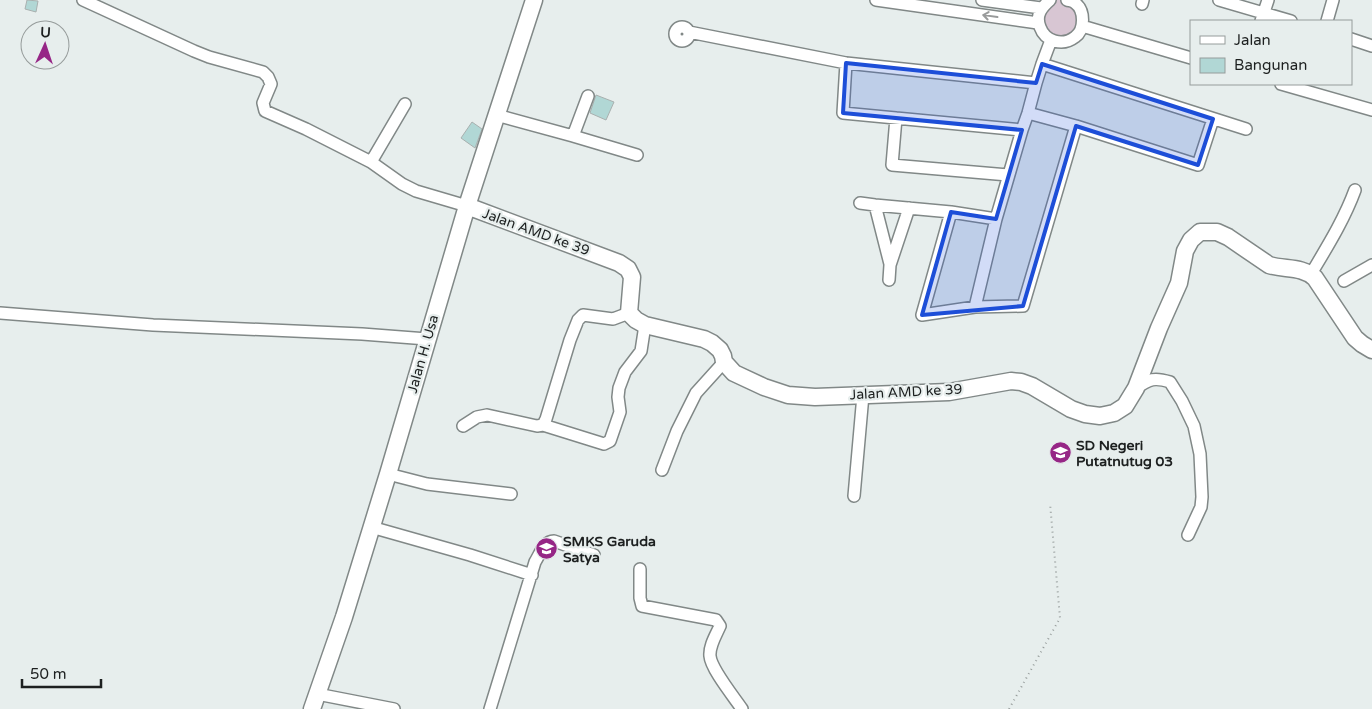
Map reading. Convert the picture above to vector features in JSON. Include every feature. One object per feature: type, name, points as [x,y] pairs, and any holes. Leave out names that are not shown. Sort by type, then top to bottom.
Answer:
[{"type":"street","points":[[83,0],[194,52],[263,72],[271,84],[263,103],[265,111],[306,129],[371,162],[402,184],[416,191],[467,206]]},
{"type":"street","name":"Jalan H. Usa","points":[[315,701],[344,616],[388,474],[467,206],[534,0]]},
{"type":"street","points":[[876,0],[1038,23]]},
{"type":"street","points":[[982,0],[1041,8]]},
{"type":"street","points":[[1050,0],[1041,8],[1038,15],[1038,23],[1042,34],[1051,40],[1064,42],[1076,37],[1082,26],[1082,14],[1073,1]]},
{"type":"street","points":[[1218,0],[1262,17],[1284,20]]},
{"type":"street","points":[[1262,17],[1268,0]]},
{"type":"street","points":[[1326,20],[1333,0]]},
{"type":"street","points":[[680,16],[675,32],[676,38],[679,40],[688,38],[689,32],[846,63],[1036,84]]},
{"type":"street","points":[[1082,26],[1190,58]]},
{"type":"street","points":[[1352,39],[1372,46]]},
{"type":"street","points":[[975,307],[1008,175],[1051,40]]},
{"type":"street","points":[[846,63],[843,113],[1022,130]]},
{"type":"street","points":[[1042,64],[1246,129]]},
{"type":"street","points":[[1284,85],[1372,110]]},
{"type":"street","points":[[573,136],[588,96]]},
{"type":"street","points":[[371,162],[405,104]]},
{"type":"street","points":[[1028,113],[1076,126],[1198,165],[1213,118]]},
{"type":"street","points":[[496,115],[637,155]]},
{"type":"street","points":[[896,118],[892,165],[1008,175]]},
{"type":"street","points":[[951,212],[922,315],[975,307],[1023,306],[1076,126]]},
{"type":"street","points":[[1355,190],[1335,233],[1311,274],[1355,338],[1372,350]]},
{"type":"street","points":[[860,203],[951,212],[996,219]]},
{"type":"street","points":[[875,205],[890,265]]},
{"type":"street","name":"Jalan AMD ke 39","points":[[467,206],[619,263],[628,269],[632,277],[629,313],[636,320],[704,339],[720,350],[724,362],[734,373],[764,387],[788,395],[815,397],[949,392],[1011,381],[1032,386],[1071,409],[1086,414],[1108,416],[1125,406],[1136,388],[1179,283],[1187,246],[1200,232],[1217,232],[1228,237],[1269,265],[1300,270],[1311,274]]},
{"type":"street","points":[[889,280],[890,265],[910,208]]},
{"type":"street","points":[[1344,281],[1372,265]]},
{"type":"street","points":[[0,313],[153,325],[427,338]]},
{"type":"street","points":[[542,426],[546,419],[578,320],[583,316],[613,319],[629,313]]},
{"type":"street","points":[[463,426],[477,417],[487,415],[542,426],[604,444],[610,441],[620,412],[619,388],[625,372],[641,351],[646,324]]},
{"type":"street","points":[[662,470],[677,431],[696,393],[724,362]]},
{"type":"street","points":[[1136,388],[1158,378],[1170,382],[1194,426],[1200,454],[1202,497],[1201,507],[1188,535]]},
{"type":"street","points":[[854,496],[863,395]]},
{"type":"street","points":[[388,474],[427,484],[511,494]]},
{"type":"street","points":[[371,527],[532,575]]},
{"type":"street","points":[[490,709],[535,562],[546,544],[554,541],[594,555]]},
{"type":"street","points":[[640,570],[640,598],[642,606],[716,620],[719,623],[720,626],[711,648],[712,665],[742,709]]},
{"type":"street","points":[[315,701],[394,709]]},
{"type":"path","points":[[1009,709],[1060,618],[1050,503]]},
{"type":"highlighted area","points":[[846,63],[1036,83],[1042,64],[1213,119],[1198,165],[1076,126],[1023,306],[922,315],[951,212],[996,219],[1022,130],[843,113]]},
{"type":"shaded area","points":[[1042,0],[1075,0],[1080,8],[1078,24],[1070,34],[1056,36],[1049,34],[1037,9]]},
{"type":"building","points":[[27,0],[38,1],[36,12],[25,9]]},
{"type":"building","points":[[596,95],[614,102],[606,120],[590,113]]},
{"type":"building","points":[[472,122],[482,129],[475,148],[461,138]]},
{"type":"place","name":"SD Negeri Putatnutug 03","points":[[1060,453]]},
{"type":"place","name":"SMKS Garuda Satya","points":[[547,549]]}]
